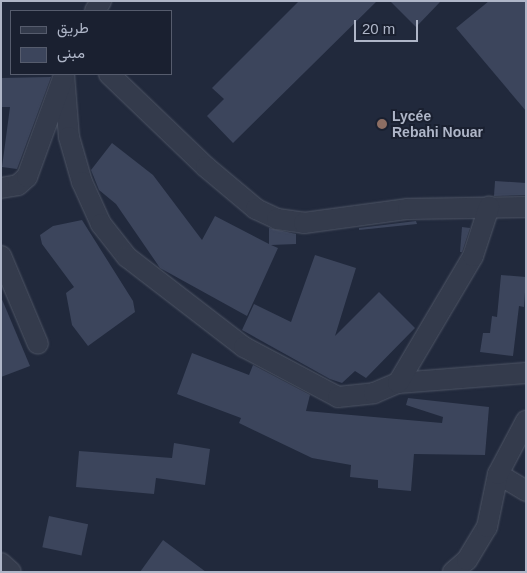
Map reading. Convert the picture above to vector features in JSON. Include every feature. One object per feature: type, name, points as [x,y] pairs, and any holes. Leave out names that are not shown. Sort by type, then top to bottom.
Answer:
[{"type":"street","points":[[1,188],[18,185],[27,177],[64,75]]},
{"type":"street","points":[[64,75],[69,137],[82,182],[101,224],[127,257],[244,347],[338,397],[374,393],[398,383],[526,373]]},
{"type":"street","points":[[110,75],[206,167],[256,209],[277,219],[304,223],[408,209],[526,207]]},
{"type":"street","points":[[398,383],[473,256],[489,207]]},
{"type":"street","points":[[1,256],[38,344]]},
{"type":"street","points":[[453,572],[467,560],[487,527],[498,474],[526,421]]},
{"type":"street","points":[[498,474],[526,491]]},
{"type":"street","points":[[1,563],[11,572]]},
{"type":"building","points":[[299,1],[377,1],[233,143],[207,116],[224,99],[212,88]]},
{"type":"building","points":[[390,1],[441,1],[416,27]]},
{"type":"building","points":[[489,1],[526,1],[526,111],[456,28]]},
{"type":"building","points":[[51,77],[17,169],[2,167],[10,107],[1,107],[1,78]]},
{"type":"building","points":[[112,143],[153,175],[202,240],[215,216],[269,244],[269,228],[296,234],[296,244],[271,245],[278,248],[247,316],[160,268],[116,204],[99,190],[91,170]]},
{"type":"building","points":[[495,181],[526,183],[526,195],[494,196]]},
{"type":"building","points":[[82,220],[133,301],[135,312],[88,346],[72,325],[66,293],[74,287],[42,244],[40,235],[53,226]]},
{"type":"building","points":[[416,221],[417,224],[359,230],[359,228]]},
{"type":"building","points":[[462,227],[470,228],[462,252],[460,252]]},
{"type":"building","points":[[315,255],[356,268],[335,336],[379,292],[415,328],[366,378],[355,371],[342,383],[330,379],[242,330],[254,304],[291,322]]},
{"type":"building","points":[[501,275],[526,277],[524,307],[519,306],[513,356],[480,352],[483,333],[490,333],[492,316],[497,317]]},
{"type":"building","points":[[1,297],[30,366],[1,377]]},
{"type":"building","points":[[192,353],[249,375],[253,365],[310,395],[306,411],[442,423],[443,417],[406,405],[408,398],[489,407],[485,455],[414,454],[411,491],[378,488],[378,480],[350,477],[351,465],[312,458],[239,423],[241,418],[177,394]]},
{"type":"building","points":[[174,443],[210,449],[205,485],[156,478],[154,494],[76,487],[79,451],[172,458]]},
{"type":"building","points":[[49,516],[88,524],[81,556],[42,547]]},
{"type":"building","points":[[163,540],[206,572],[140,572]]},
{"type":"place","name":"Lycée Rebahi Nouar","points":[[382,124]]}]
